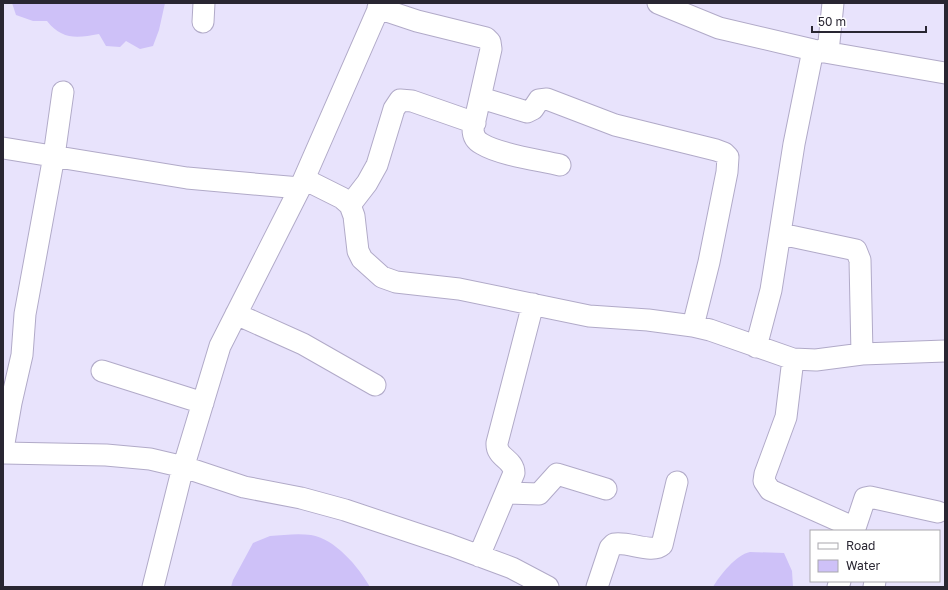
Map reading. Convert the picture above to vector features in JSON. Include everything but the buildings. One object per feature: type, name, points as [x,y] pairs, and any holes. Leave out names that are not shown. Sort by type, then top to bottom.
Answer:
[{"type":"street","points":[[658,3],[719,28],[820,51],[945,73]]},
{"type":"street","points":[[153,587],[184,467],[220,346],[302,184],[379,6],[416,21],[486,38],[490,42],[491,49],[473,134],[481,144],[493,149],[560,165]]},
{"type":"street","points":[[756,347],[768,304],[794,144],[832,8]]},
{"type":"street","points":[[3,449],[11,403],[22,355],[25,314],[54,156],[63,92]]},
{"type":"street","points":[[481,98],[527,112],[533,109],[540,100],[548,99],[615,125],[716,150],[724,153],[728,157],[728,168],[709,262],[693,326]]},
{"type":"street","points":[[350,206],[367,183],[377,165],[396,102],[400,100],[412,101],[475,123]]},
{"type":"street","points":[[3,148],[193,178],[302,184],[342,198],[350,206],[354,216],[358,251],[362,259],[382,277],[396,282],[459,289],[589,316],[648,320],[693,326],[710,330],[794,359],[816,360],[862,354],[945,351]]},
{"type":"street","points":[[780,234],[856,250],[860,260],[862,354]]},
{"type":"street","points":[[479,556],[506,493],[514,468],[498,454],[496,450],[533,304]]},
{"type":"street","points":[[236,314],[303,344],[375,385]]},
{"type":"street","points":[[794,359],[786,417],[765,474],[765,486],[770,490],[855,530],[862,503],[865,498],[870,497],[938,512]]},
{"type":"street","points":[[102,371],[203,403]]},
{"type":"street","points":[[3,453],[106,455],[150,459],[184,467],[244,487],[301,498],[345,510],[512,568],[548,587]]},
{"type":"street","points":[[506,493],[539,494],[557,474],[606,489]]},
{"type":"street","points":[[597,587],[610,548],[614,544],[628,543],[653,549],[662,545],[677,482]]},
{"type":"water","points":[[12,3],[165,3],[159,30],[153,46],[140,49],[126,41],[120,47],[106,46],[99,34],[77,37],[64,35],[58,32],[47,21],[33,21],[16,15]]},
{"type":"water","points":[[306,534],[329,542],[352,562],[370,587],[231,587],[233,580],[253,543],[270,536]]},
{"type":"water","points":[[750,552],[784,553],[792,571],[793,587],[713,587],[724,571],[734,561]]}]
